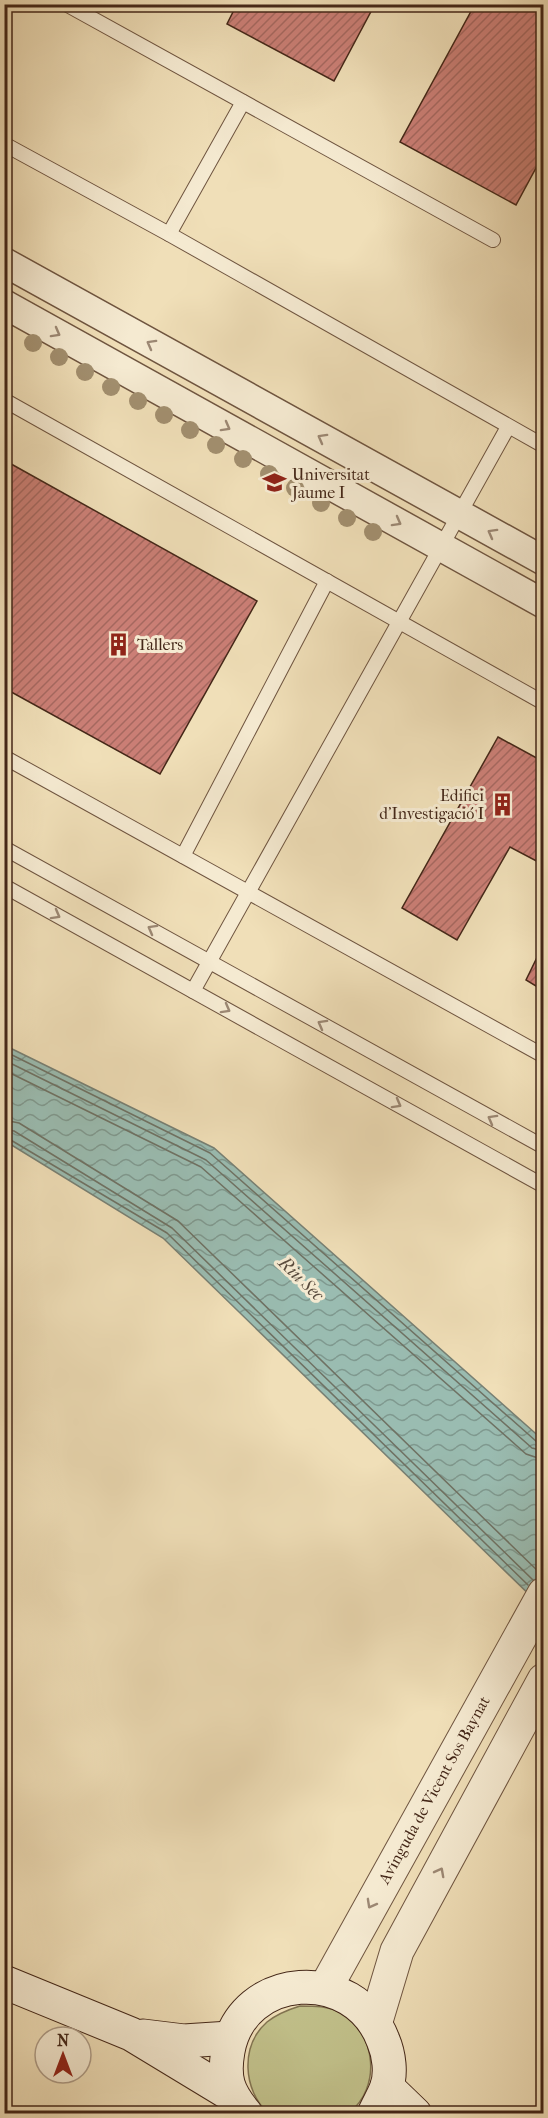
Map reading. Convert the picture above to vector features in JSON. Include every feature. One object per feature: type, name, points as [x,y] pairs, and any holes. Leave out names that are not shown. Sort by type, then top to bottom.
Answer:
[{"type":"street","points":[[4,262],[543,561]]},
{"type":"street","points":[[4,304],[543,604]]},
{"type":"street","name":"Avinguda de Vicent Sos Baynat","points":[[326,1987],[543,1594]]},
{"type":"street","points":[[376,2021],[397,1951],[543,1681]]},
{"type":"street","points":[[4,1982],[131,2034],[238,2104]]},
{"type":"street","points":[[238,2104],[225,2066],[230,2038],[252,2006],[287,1988],[326,1987],[354,2000],[376,2021],[389,2053],[381,2100],[415,2114]]},
{"type":"street","points":[[131,2034],[184,2041],[230,2038]]},
{"type":"lane","points":[[66,4],[493,240]]},
{"type":"lane","points":[[170,234],[243,102]]},
{"type":"lane","points":[[4,144],[170,234],[543,446]]},
{"type":"lane","points":[[4,400],[543,703]]},
{"type":"lane","points":[[193,991],[508,427]]},
{"type":"lane","points":[[183,856],[327,581]]},
{"type":"lane","points":[[4,757],[543,1056]]},
{"type":"lane","points":[[4,848],[543,1147]]},
{"type":"lane","points":[[4,886],[543,1186]]},
{"type":"shaded area","points":[[300,2006],[321,2007],[341,2013],[353,2022],[368,2047],[371,2062],[366,2090],[349,2113],[268,2113],[254,2092],[248,2068],[252,2043],[267,2022]]},
{"type":"water","name":"Riu Sec","points":[[4,1045],[214,1148],[543,1440],[543,1608],[163,1238],[5,1141]]},
{"type":"building","points":[[237,4],[375,4],[334,81],[227,24]]},
{"type":"building","points":[[475,4],[544,4],[544,153],[516,205],[400,142]]},
{"type":"building","name":"Tallers","points":[[4,460],[257,601],[160,774],[4,688]]},
{"type":"building","name":"Edifici d'Investigació I","points":[[498,737],[544,762],[544,865],[510,847],[457,940],[402,908]]},
{"type":"building","points":[[544,943],[544,991],[526,980]]},
{"type":"place","name":"Universitat Jaume I","points":[[274,483]]},
{"type":"place","name":"Tallers","points":[[119,644]]},
{"type":"place","name":"Edifici d'Investigació I","points":[[502,804]]}]
